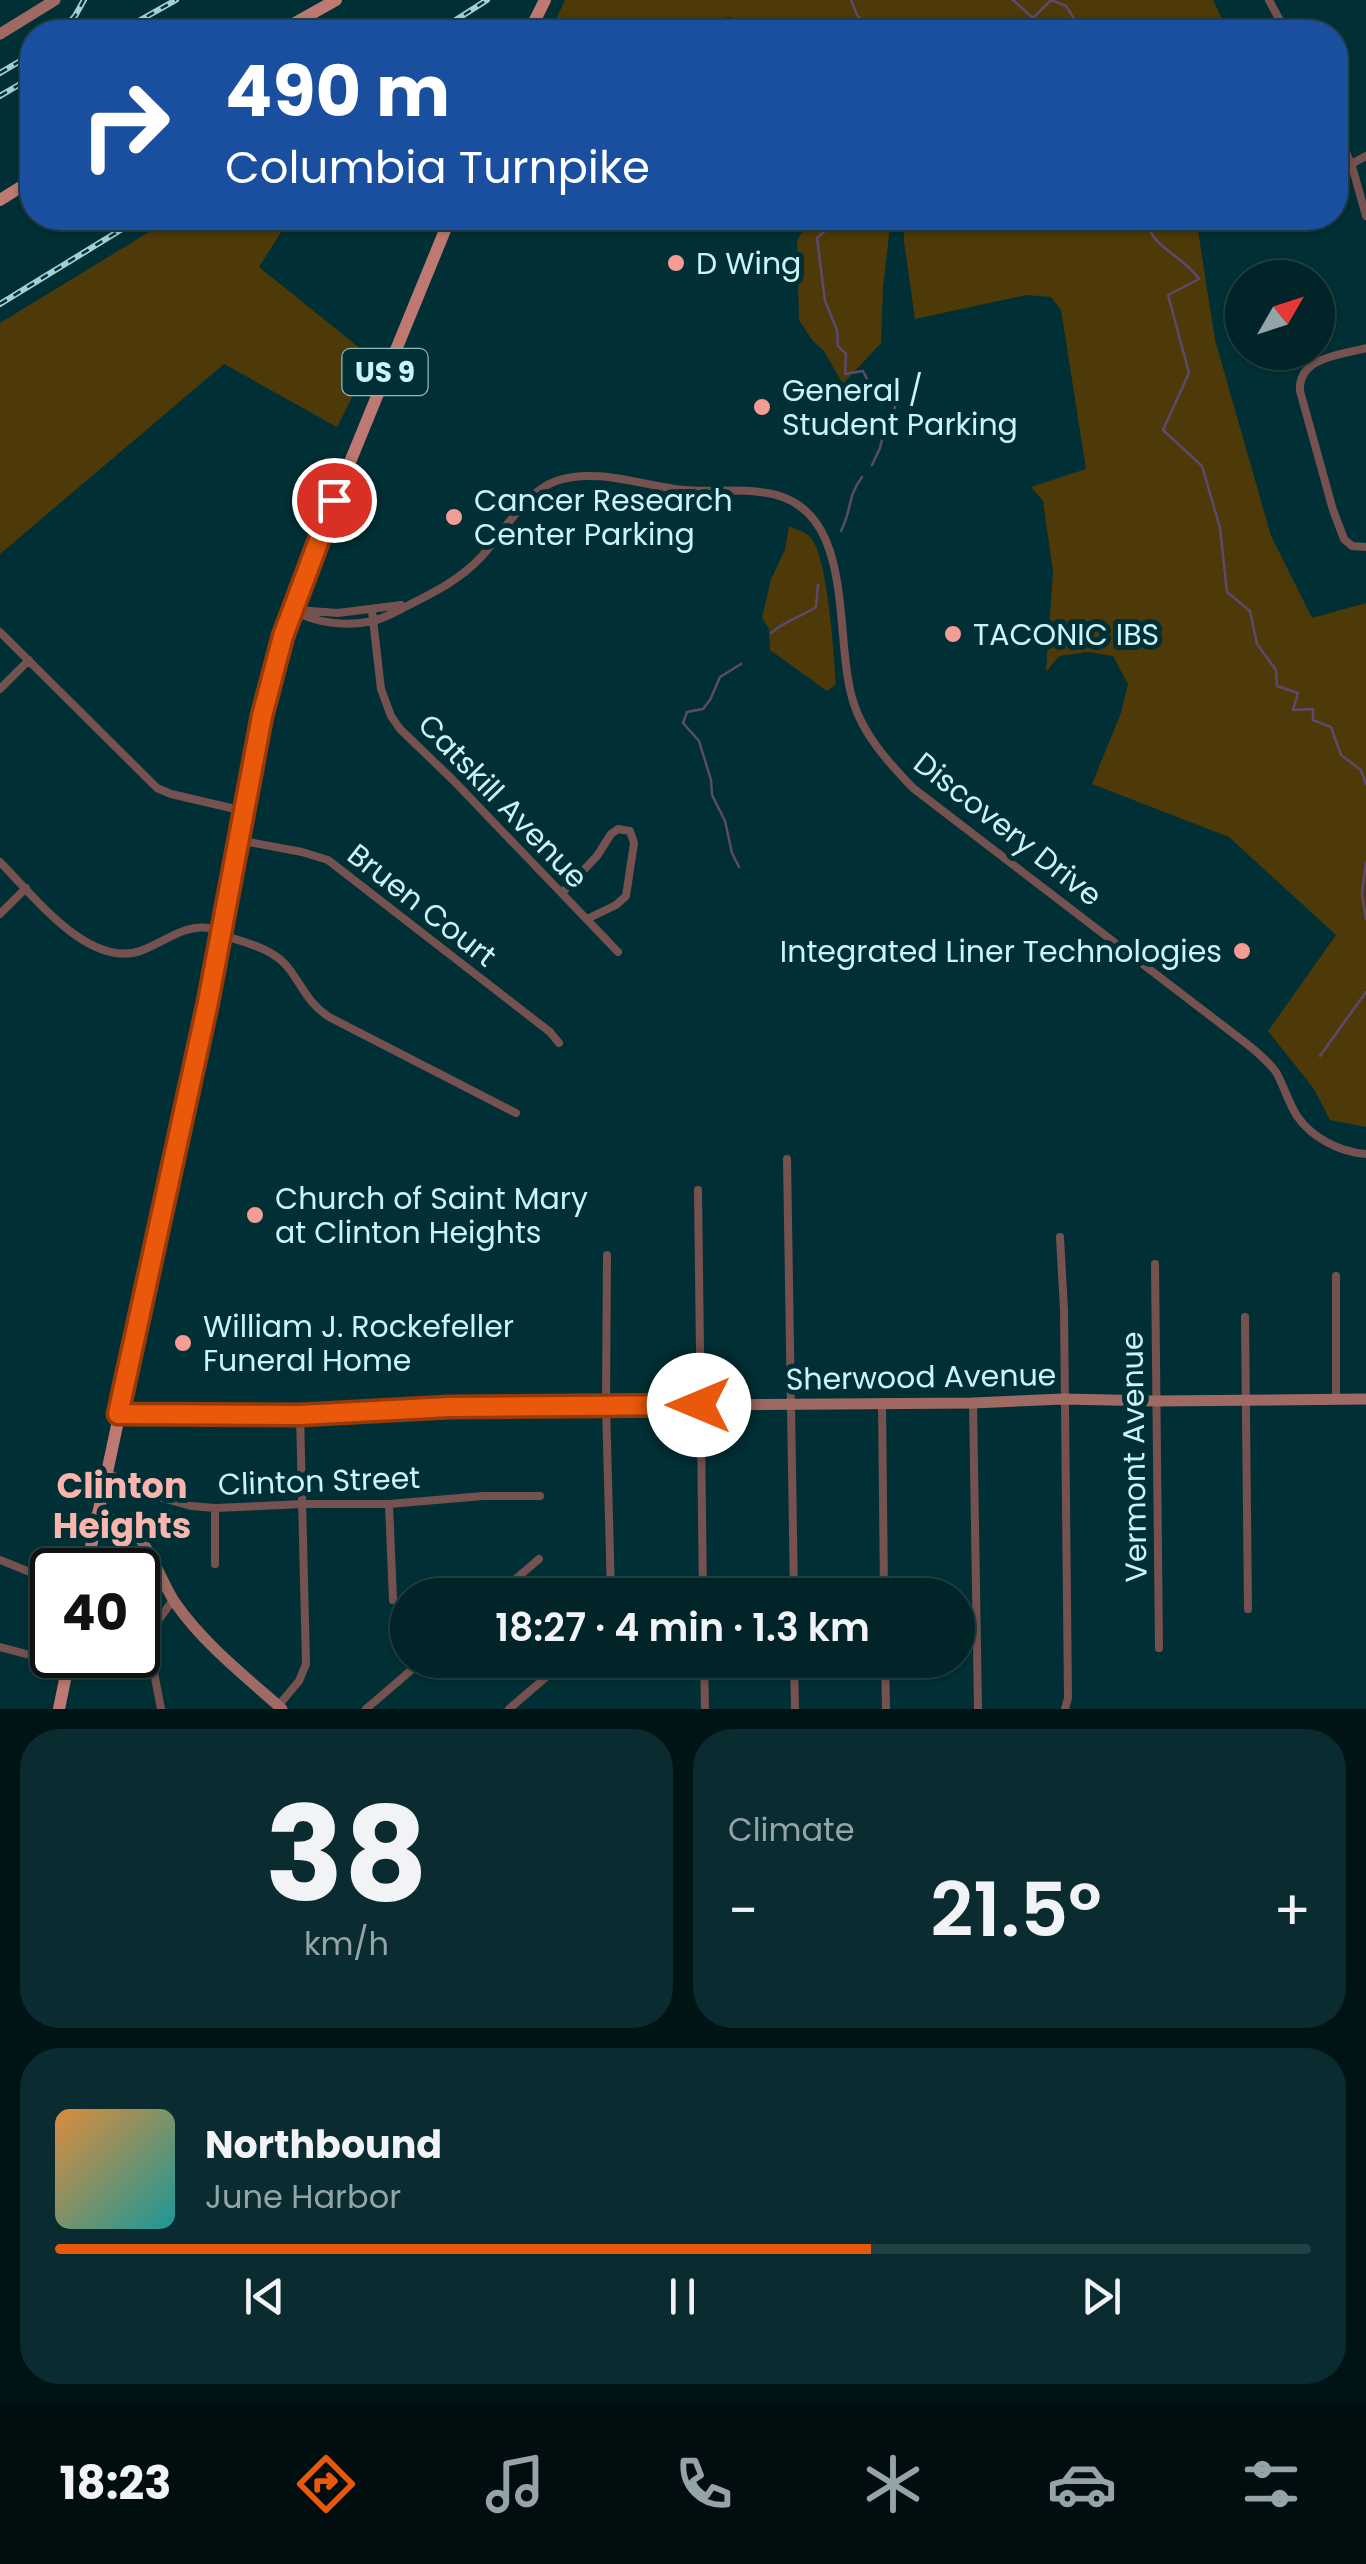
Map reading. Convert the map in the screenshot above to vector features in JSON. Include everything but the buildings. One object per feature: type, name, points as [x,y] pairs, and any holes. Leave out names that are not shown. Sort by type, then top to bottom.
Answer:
[{"type":"main road","points":[[301,20],[336,0]]},
{"type":"main road","name":"US 9","points":[[90,1548],[222,934],[262,716],[292,610],[354,447],[445,230]]},
{"type":"main road","points":[[59,1709],[65,1678]]},
{"type":"street","points":[[23,20],[55,0]]},
{"type":"street","points":[[1348,168],[1366,156]]},
{"type":"street","points":[[1348,157],[1366,216]]},
{"type":"street","points":[[1366,348],[1311,364],[1299,380],[1344,538],[1352,546],[1366,547]]},
{"type":"street","name":"Discovery Drive","points":[[292,610],[310,620],[330,623],[372,621],[414,603],[457,579],[536,493],[559,480],[586,476],[691,490],[754,491],[769,493],[802,508],[820,527],[831,548],[853,703],[880,754],[913,788],[1258,1053],[1278,1076],[1296,1114],[1319,1137],[1333,1146],[1366,1154]]},
{"type":"street","name":"Discovery Drive","points":[[292,610],[338,614],[414,603]]},
{"type":"street","name":"Catskill Avenue","points":[[372,610],[381,690],[400,729],[618,952]]},
{"type":"street","points":[[0,632],[156,788],[244,811]]},
{"type":"street","points":[[0,688],[29,660]]},
{"type":"street","points":[[562,893],[611,834],[618,829],[630,831],[634,843],[626,896],[586,919]]},
{"type":"street","name":"Bruen Court","points":[[238,840],[328,860],[550,1032],[559,1043]]},
{"type":"street","points":[[0,862],[72,933],[109,953],[132,954],[189,929],[205,928],[234,936],[279,957],[310,1002],[328,1017],[516,1113]]},
{"type":"street","points":[[0,914],[26,888]]},
{"type":"street","points":[[787,1159],[794,1578]]},
{"type":"street","points":[[698,1190],[702,1578]]},
{"type":"street","points":[[1060,1237],[1068,1698],[1064,1709]]},
{"type":"street","points":[[607,1255],[611,1578]]},
{"type":"street","name":"Vermont Avenue","points":[[1154,1264],[1159,1648]]},
{"type":"street","points":[[1336,1276],[1336,1398]]},
{"type":"street","points":[[1245,1317],[1248,1609]]},
{"type":"street","name":"Sherwood Avenue","points":[[118,1414],[300,1415],[449,1407],[1064,1399],[1366,1399]]},
{"type":"street","points":[[882,1402],[884,1578]]},
{"type":"street","points":[[973,1403],[978,1709]]},
{"type":"street","points":[[96,1516],[112,1519],[132,1530],[195,1630],[280,1707],[299,1682],[306,1664],[300,1415]]},
{"type":"street","name":"Clinton Street","points":[[105,1472],[159,1496],[191,1506],[215,1508],[540,1496]]},
{"type":"street","points":[[389,1504],[392,1578]]},
{"type":"street","points":[[215,1508],[216,1564]]},
{"type":"street","points":[[517,1578],[539,1559]]},
{"type":"street","points":[[0,1560],[30,1573]]},
{"type":"street","points":[[160,1614],[173,1600]]},
{"type":"street","points":[[0,1647],[30,1653]]},
{"type":"street","points":[[153,1678],[161,1709]]},
{"type":"street","points":[[366,1709],[402,1678]]},
{"type":"street","points":[[509,1709],[545,1678]]},
{"type":"street","points":[[704,1678],[704,1709]]},
{"type":"street","points":[[794,1678],[795,1709]]},
{"type":"street","points":[[885,1678],[886,1709]]},
{"type":"shaded area","points":[[565,0],[1213,0],[1222,20],[733,17],[556,20]]},
{"type":"shaded area","points":[[152,230],[282,230],[259,267],[372,358],[337,427],[224,364],[0,554],[0,323]]},
{"type":"shaded area","points":[[803,230],[890,230],[881,343],[843,384],[824,351],[799,320],[797,241]]},
{"type":"shaded area","points":[[904,230],[1198,230],[1215,340],[1271,536],[1312,618],[1366,603],[1366,1127],[1330,1120],[1314,1089],[1268,1031],[1336,935],[1229,837],[1092,784],[1121,713],[1128,684],[1113,656],[1088,652],[1059,656],[1046,672],[1053,572],[1043,501],[1031,487],[1086,469],[1061,310],[1051,297],[1026,295],[915,319]]},
{"type":"shaded area","points":[[789,526],[810,537],[821,563],[836,684],[827,691],[770,650],[769,629],[762,618]]},
{"type":"waterway","points":[[851,0],[862,20]]},
{"type":"waterway","points":[[1013,0],[1033,18],[1051,0]]},
{"type":"waterway","points":[[1051,0],[1066,6],[1075,20]]},
{"type":"waterway","points":[[826,230],[817,238],[825,301],[837,330],[838,346],[846,354],[845,374],[863,371],[869,383],[891,388],[898,397],[872,465]]},
{"type":"waterway","points":[[1150,230],[1199,279],[1168,295],[1189,373],[1163,430],[1202,466],[1220,528],[1227,592],[1250,611],[1257,644],[1276,670],[1277,686],[1298,693],[1293,710],[1313,709],[1313,720],[1331,727],[1341,755],[1361,770],[1366,784]]},
{"type":"waterway","points":[[841,531],[862,477]]},
{"type":"waterway","points":[[771,633],[816,607],[818,585]]},
{"type":"waterway","points":[[739,867],[725,821],[712,795],[699,741],[683,723],[687,712],[703,709],[720,677],[741,664]]},
{"type":"waterway","points":[[1366,862],[1362,894],[1366,919]]},
{"type":"waterway","points":[[1320,1056],[1366,992]]},
{"type":"railway","points":[[72,20],[84,0]]},
{"type":"railway","points":[[140,20],[176,0]]},
{"type":"railway","points":[[456,20],[487,0]]},
{"type":"railway","points":[[0,73],[20,61]]},
{"type":"railway","points":[[0,96],[20,84]]},
{"type":"railway","points":[[0,304],[120,230]]},
{"type":"place","name":"D Wing","points":[[676,263]]},
{"type":"place","name":"General / Student Parking","points":[[762,407]]},
{"type":"place","name":"Cancer Research Center Parking","points":[[454,517]]},
{"type":"place","name":"TACONIC IBS","points":[[953,634]]},
{"type":"place","name":"Integrated Liner Technologies","points":[[1242,951]]},
{"type":"place","name":"Church of Saint Mary at Clinton Heights","points":[[255,1215]]},
{"type":"place","name":"William J. Rockefeller Funeral Home","points":[[183,1343]]},
{"type":"district","name":"Clinton Heights","points":[[122,1505]]},
{"type":"route","points":[[334,500],[283,636],[262,716],[208,1002],[118,1414],[300,1415],[449,1407],[699,1405]]}]
